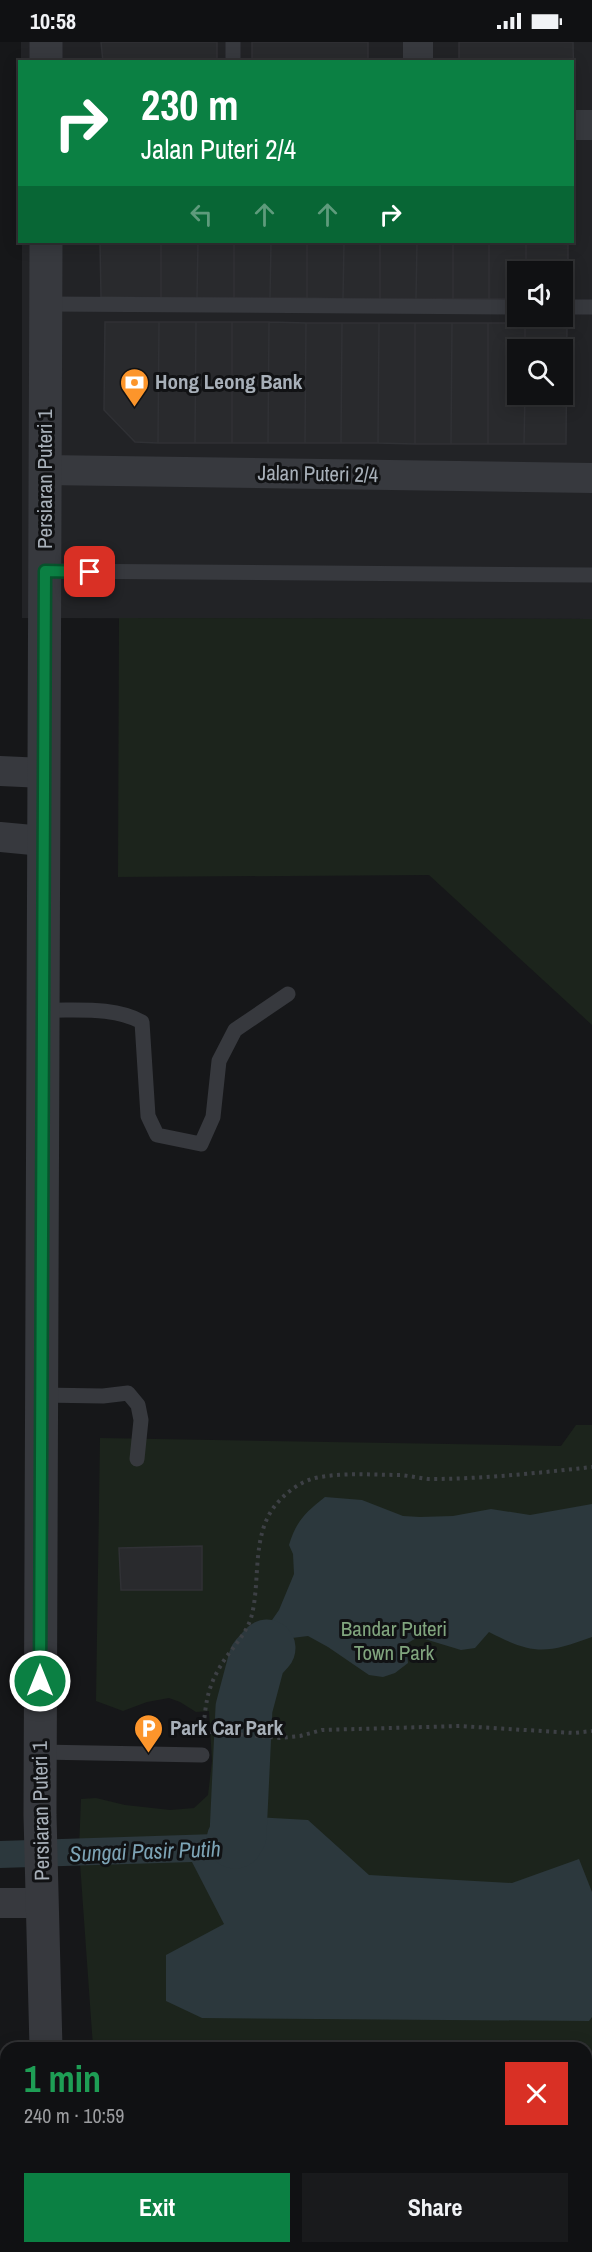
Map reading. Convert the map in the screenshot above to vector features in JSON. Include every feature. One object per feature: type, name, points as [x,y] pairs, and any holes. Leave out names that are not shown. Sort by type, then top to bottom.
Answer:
[{"type":"street","points":[[46,42],[46,60]]},
{"type":"street","points":[[418,42],[418,60]]},
{"type":"street","points":[[574,125],[592,125]]},
{"type":"street","name":"Persiaran Puteri 1","points":[[46,243],[40,1752],[46,2042]]},
{"type":"street","name":"Jalan Puteri 2/4","points":[[45,470],[592,478]]},
{"type":"street","points":[[0,771],[44,773]]},
{"type":"street","points":[[0,837],[43,841]]},
{"type":"street","points":[[0,1904],[42,1892]]},
{"type":"lane","points":[[233,42],[233,60]]},
{"type":"lane","points":[[45,304],[507,307]]},
{"type":"lane","points":[[573,307],[592,307]]},
{"type":"lane","points":[[45,571],[592,575]]},
{"type":"lane","points":[[43,1010],[128,1014],[142,1022],[148,1116],[157,1135],[201,1144],[213,1117],[219,1061],[235,1030],[288,994]]},
{"type":"lane","points":[[42,1395],[103,1396],[128,1393],[138,1405],[141,1420],[137,1459]]},
{"type":"lane","points":[[40,1752],[202,1755]]},
{"type":"path","points":[[202,1755],[206,1694],[251,1618],[260,1548],[266,1522],[274,1507],[294,1487],[312,1479],[337,1474],[360,1473],[426,1479],[470,1478],[592,1467]]},
{"type":"path","points":[[218,1733],[280,1738],[322,1730],[459,1726],[574,1733],[592,1731]]},
{"type":"shaded area","points":[[21,42],[592,42],[592,619],[22,618],[22,243],[574,243],[574,60],[21,60]]},
{"type":"green space","points":[[119,618],[592,619],[592,1025],[429,875],[118,877]]},
{"type":"green space","name":"Bandar Puteri Town Park","points":[[576,1425],[592,1425],[592,2042],[93,2042],[79,1849],[81,1799],[96,1798],[125,1805],[170,1810],[194,1808],[208,1795],[212,1761],[209,1711],[196,1712],[169,1698],[147,1702],[123,1711],[96,1701],[100,1438],[561,1446]]},
{"type":"water","points":[[325,1497],[362,1500],[403,1516],[420,1517],[453,1516],[491,1509],[530,1515],[592,1504],[592,1637],[563,1647],[540,1649],[517,1645],[489,1632],[475,1648],[461,1650],[418,1637],[406,1644],[408,1663],[395,1673],[383,1677],[369,1675],[308,1636],[292,1638],[277,1652],[264,1670],[252,1721],[231,1719],[230,1699],[236,1680],[247,1656],[279,1610],[294,1574],[293,1554],[289,1545],[295,1529],[312,1507]]},
{"type":"water","points":[[230,1763],[254,1764],[255,1817],[308,1820],[369,1875],[512,1883],[579,1859],[592,1892],[592,2017],[589,2021],[202,2018],[166,2001],[166,1955],[224,1924],[192,1862],[0,1868],[0,1841],[216,1834]]},
{"type":"building","points":[[101,42],[217,42],[217,60],[103,60]]},
{"type":"building","points":[[252,42],[368,42],[368,60],[252,60]]},
{"type":"building","points":[[459,42],[573,42],[573,60],[459,59]]},
{"type":"building","points":[[100,243],[161,243],[161,298],[101,297]]},
{"type":"building","points":[[161,243],[198,243],[197,298],[161,298]]},
{"type":"building","points":[[198,243],[234,243],[234,298],[197,298]]},
{"type":"building","points":[[234,243],[271,243],[270,298],[234,298]]},
{"type":"building","points":[[271,243],[307,243],[307,298],[270,298]]},
{"type":"building","points":[[307,243],[344,243],[343,299],[307,298]]},
{"type":"building","points":[[344,243],[380,243],[380,299],[343,299]]},
{"type":"building","points":[[380,243],[417,243],[416,299],[380,299]]},
{"type":"building","points":[[417,243],[453,243],[453,299],[416,299]]},
{"type":"building","points":[[453,243],[489,243],[489,299],[453,299]]},
{"type":"building","points":[[489,243],[526,243],[526,261],[507,261],[507,299],[489,299]]},
{"type":"building","points":[[526,243],[568,243],[568,261],[526,261]]},
{"type":"building","points":[[105,322],[159,322],[158,443],[135,442],[104,410]]},
{"type":"building","points":[[159,322],[196,322],[195,443],[158,443]]},
{"type":"building","points":[[196,322],[232,322],[232,443],[195,443]]},
{"type":"building","points":[[232,322],[269,322],[268,443],[232,443]]},
{"type":"building","points":[[269,322],[306,323],[305,443],[268,443]]},
{"type":"building","points":[[306,323],[342,323],[341,443],[305,443]]},
{"type":"building","points":[[342,323],[379,323],[378,443],[341,443]]},
{"type":"building","points":[[379,323],[415,323],[415,444],[378,443]]},
{"type":"building","points":[[415,323],[452,323],[451,444],[415,444]]},
{"type":"building","points":[[452,323],[488,323],[488,444],[451,444]]},
{"type":"building","points":[[488,323],[507,323],[507,327],[525,327],[525,339],[507,339],[507,405],[525,405],[524,444],[488,444]]},
{"type":"building","points":[[525,327],[567,327],[567,339],[525,339]]},
{"type":"building","points":[[525,405],[566,405],[566,444],[524,444]]},
{"type":"building","points":[[202,1546],[202,1590],[121,1590],[119,1548]]},
{"type":"waterway","name":"Sungai Pasir Putih","points":[[235,1840],[238,1835],[244,1708],[257,1659],[267,1648]]},
{"type":"place","name":"Hong Leong Bank","points":[[134,408]]},
{"type":"place","name":"Park Car Park","points":[[149,1754]]},
{"type":"route","points":[[40,1681],[45,571],[90,572]]}]
